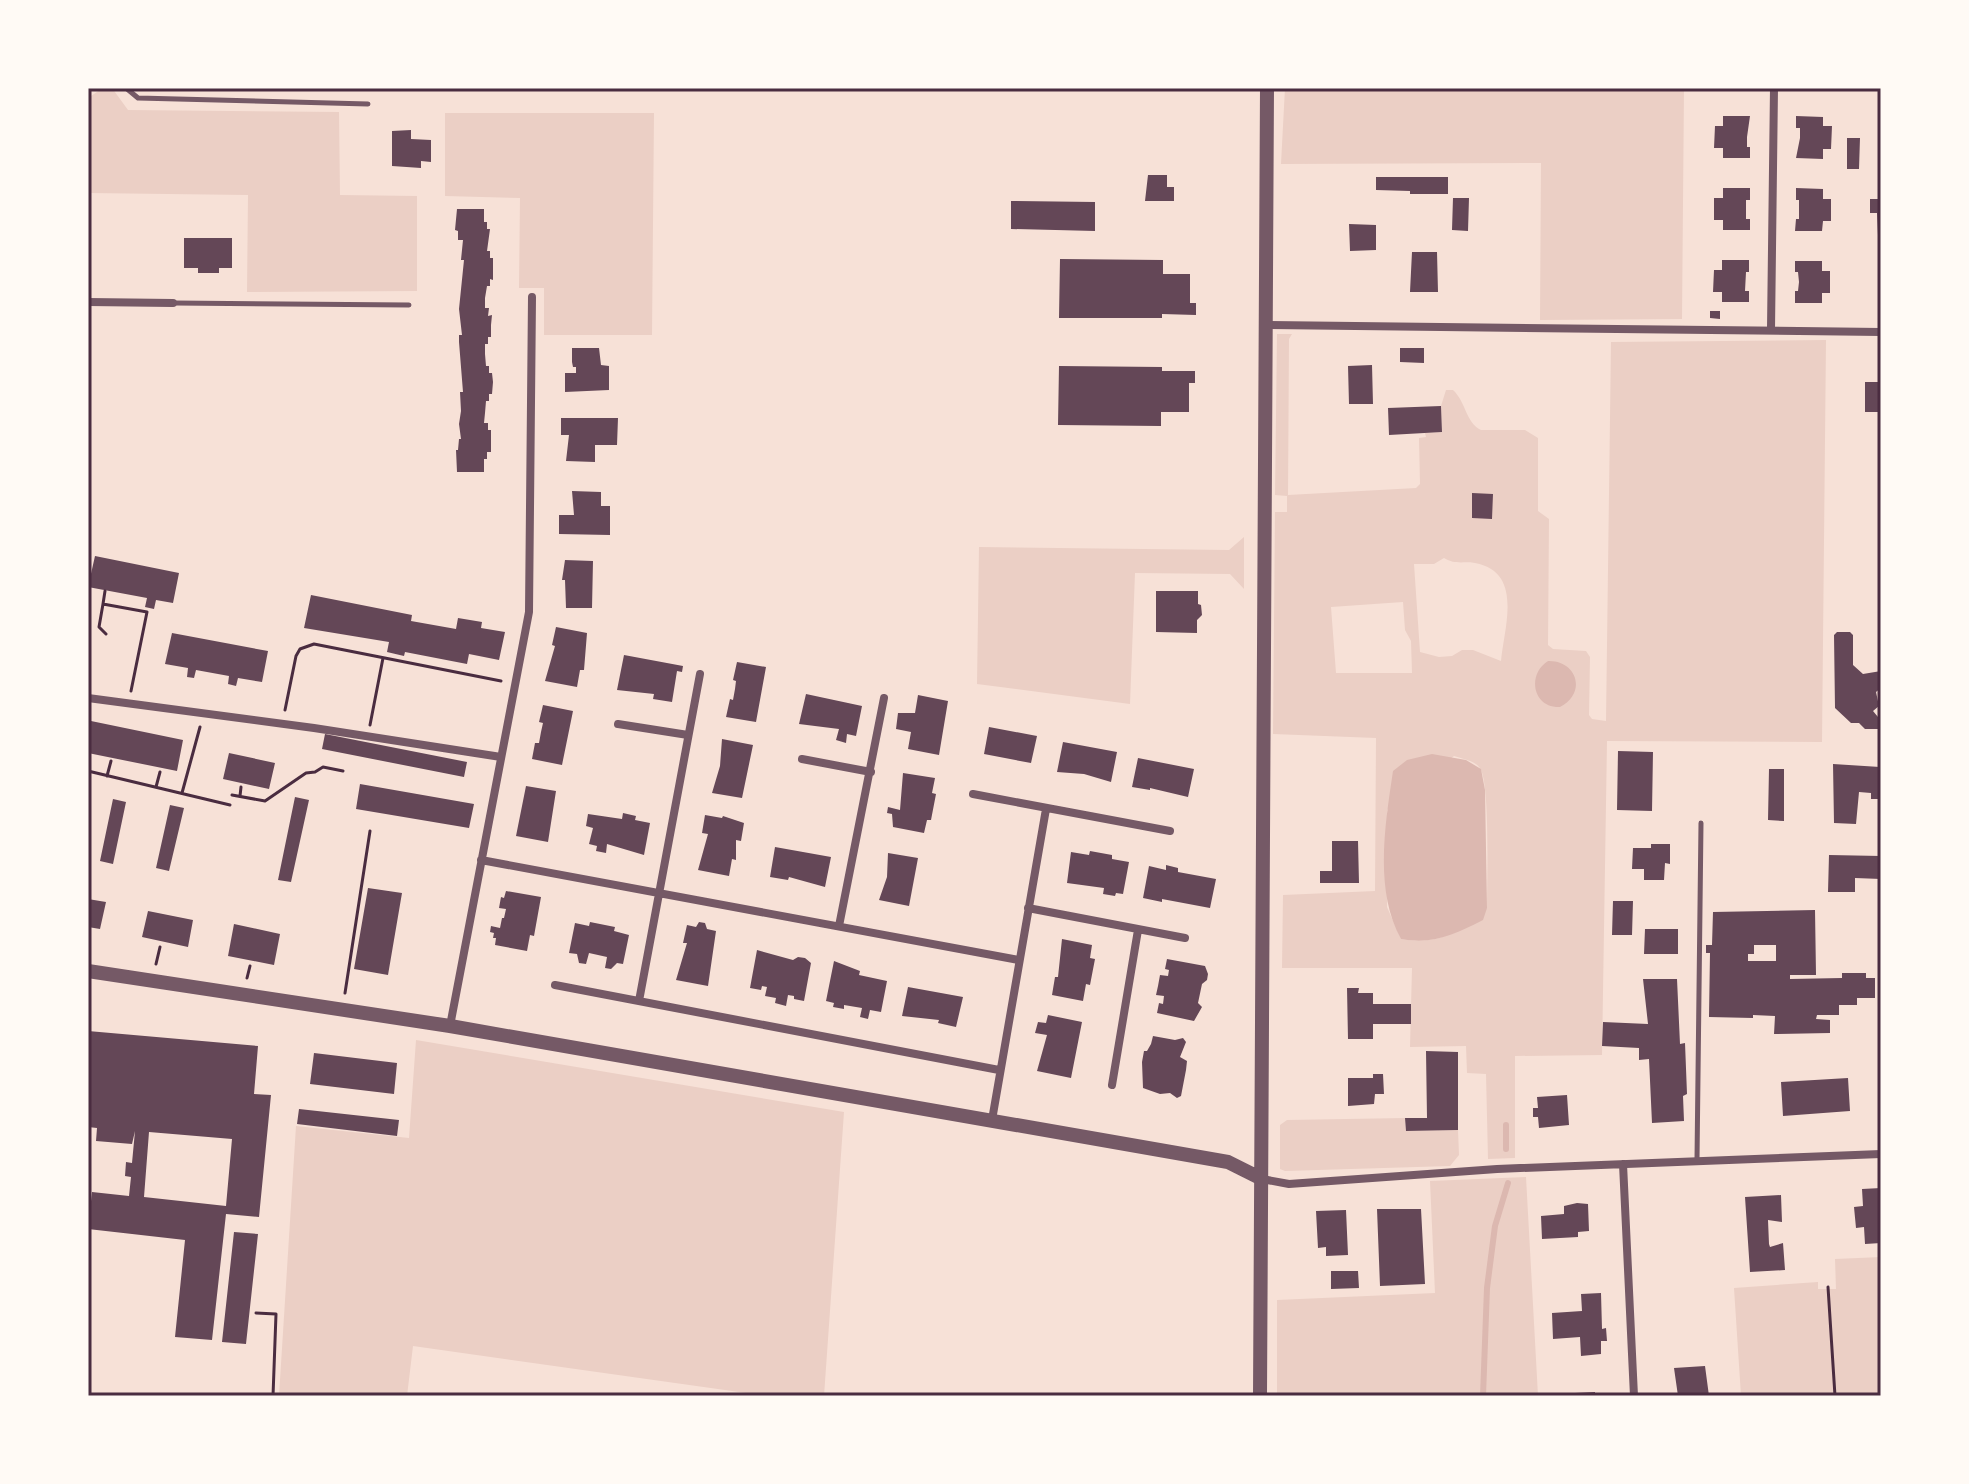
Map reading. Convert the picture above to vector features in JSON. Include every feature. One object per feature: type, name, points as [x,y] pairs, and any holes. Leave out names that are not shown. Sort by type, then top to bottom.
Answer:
[{"type":"street","points":[[1260,1396],[1267,88]]},
{"type":"street","points":[[1771,329],[1774,88]]},
{"type":"street","points":[[450,1026],[529,612],[532,297]]},
{"type":"street","points":[[88,302],[173,303]]},
{"type":"street","points":[[1266,325],[1881,332]]},
{"type":"street","points":[[639,1001],[700,674]]},
{"type":"street","points":[[88,698],[275,722],[501,757]]},
{"type":"street","points":[[839,926],[884,698]]},
{"type":"street","points":[[618,724],[688,735]]},
{"type":"street","points":[[802,759],[871,772]]},
{"type":"street","points":[[973,794],[1170,831]]},
{"type":"street","points":[[992,1120],[1046,809]]},
{"type":"street","points":[[481,860],[1019,960]]},
{"type":"street","points":[[1028,908],[1185,938]]},
{"type":"street","points":[[1112,1085],[1138,930]]},
{"type":"street","points":[[88,971],[450,1026],[1228,1162],[1262,1179],[1278,1183],[1304,1184],[1497,1169],[1881,1154]]},
{"type":"street","points":[[555,985],[999,1070]]},
{"type":"street","points":[[1623,1164],[1634,1396]]},
{"type":"lane","points":[[126,88],[138,98],[368,104]]},
{"type":"lane","points":[[173,303],[409,305]]},
{"type":"lane","points":[[1697,1161],[1701,823]]},
{"type":"path","points":[[105,591],[99,627],[106,634]]},
{"type":"path","points":[[103,604],[147,610],[129,702]]},
{"type":"path","points":[[275,722],[288,704],[296,656],[306,646],[314,644],[517,684]]},
{"type":"path","points":[[368,736],[383,658]]},
{"type":"path","points":[[182,793],[203,712]]},
{"type":"path","points":[[107,776],[111,761]]},
{"type":"path","points":[[232,795],[265,801],[306,773],[323,767],[343,771]]},
{"type":"path","points":[[88,771],[230,805]]},
{"type":"path","points":[[156,787],[160,772]]},
{"type":"path","points":[[240,796],[241,787]]},
{"type":"path","points":[[344,1001],[370,831]]},
{"type":"path","points":[[155,971],[160,947]]},
{"type":"path","points":[[246,986],[250,966]]},
{"type":"path","points":[[1828,1287],[1835,1396]]},
{"type":"path","points":[[256,1313],[276,1314],[273,1396]]},
{"type":"shaded area","points":[[103,88],[112,88],[128,110],[339,112],[340,195],[417,196],[417,291],[247,292],[248,195],[88,193],[88,98]]},
{"type":"shaded area","points":[[1285,88],[1684,88],[1682,319],[1540,320],[1541,163],[1281,164]]},
{"type":"shaded area","points":[[445,113],[654,113],[652,335],[544,335],[544,288],[519,288],[520,198],[445,196]]},
{"type":"shaded area","points":[[1277,334],[1292,334],[1289,339],[1288,495],[1416,488],[1420,484],[1419,438],[1426,437],[1425,433],[1442,432],[1441,406],[1446,390],[1453,390],[1472,422],[1481,430],[1525,430],[1538,438],[1538,511],[1549,519],[1548,645],[1553,649],[1586,651],[1590,657],[1589,715],[1592,719],[1606,721],[1611,342],[1826,340],[1822,742],[1607,741],[1602,1055],[1515,1056],[1515,1158],[1488,1159],[1486,1074],[1467,1073],[1466,1046],[1410,1047],[1412,968],[1282,968],[1283,895],[1375,891],[1376,738],[1273,734],[1275,512],[1287,512],[1287,496],[1275,495]],"holes":[[[1444,558],[1490,568],[1500,577],[1508,603],[1501,661],[1473,650],[1439,657],[1420,652],[1414,564],[1434,564]],[[1403,602],[1405,630],[1411,641],[1412,673],[1336,673],[1331,607]],[[1454,756],[1476,764],[1484,781],[1487,815],[1487,908],[1448,935],[1427,940],[1401,939],[1387,907],[1387,810]]]},
{"type":"shaded area","points":[[1244,537],[1244,589],[1230,574],[1135,573],[1130,704],[977,684],[979,547],[1229,550]]},
{"type":"shaded area","points":[[1548,661],[1566,666],[1575,678],[1574,693],[1560,707],[1543,702],[1536,689],[1537,674]]},
{"type":"shaded area","points":[[1432,754],[1466,760],[1481,769],[1485,790],[1487,908],[1483,920],[1453,934],[1424,941],[1401,939],[1387,900],[1384,879],[1385,835],[1393,771],[1407,760]]},
{"type":"shaded area","points":[[416,1040],[844,1112],[824,1396],[767,1396],[413,1346],[407,1396],[279,1396],[296,1126],[409,1138]]},
{"type":"shaded area","points":[[1405,1118],[1406,1131],[1458,1130],[1459,1155],[1450,1166],[1280,1169],[1280,1125],[1287,1120]]},
{"type":"shaded area","points":[[1526,1177],[1538,1396],[1277,1396],[1277,1300],[1435,1293],[1430,1181]]},
{"type":"shaded area","points":[[1881,1257],[1881,1396],[1741,1396],[1734,1288],[1818,1282],[1818,1289],[1836,1289],[1835,1259]]},
{"type":"building","points":[[1723,116],[1750,116],[1747,147],[1750,147],[1750,158],[1723,158],[1723,148],[1714,148],[1715,126],[1723,126]]},
{"type":"building","points":[[1796,116],[1823,117],[1823,126],[1832,126],[1831,149],[1823,149],[1823,159],[1796,158],[1800,128],[1796,128]]},
{"type":"building","points":[[411,130],[411,139],[431,140],[431,162],[421,161],[421,168],[392,166],[392,131]]},
{"type":"building","points":[[1847,138],[1860,138],[1859,169],[1847,169]]},
{"type":"building","points":[[1148,175],[1167,175],[1167,187],[1174,187],[1174,201],[1145,201]]},
{"type":"building","points":[[1376,177],[1448,177],[1448,194],[1376,190]]},
{"type":"building","points":[[1723,188],[1750,188],[1750,200],[1746,200],[1746,219],[1750,219],[1750,230],[1723,230],[1723,220],[1714,220],[1714,198],[1723,198]]},
{"type":"building","points":[[1796,188],[1823,189],[1823,199],[1831,199],[1831,221],[1823,221],[1822,231],[1795,231],[1796,219],[1799,219]]},
{"type":"building","points":[[1453,198],[1469,198],[1468,231],[1452,230]]},
{"type":"building","points":[[1870,199],[1881,199],[1881,235],[1878,235],[1877,213],[1870,213]]},
{"type":"building","points":[[1011,201],[1095,202],[1095,231],[1011,229]]},
{"type":"building","points":[[457,209],[484,209],[484,222],[490,229],[487,251],[493,258],[493,280],[490,279],[485,298],[488,316],[492,315],[491,337],[485,344],[486,366],[489,366],[493,382],[492,394],[486,401],[484,423],[488,423],[488,430],[491,430],[491,452],[487,452],[487,459],[484,459],[484,472],[457,472],[456,450],[461,439],[460,392],[463,392],[459,309],[464,260],[461,260],[463,240],[458,240],[458,231],[455,230]]},
{"type":"building","points":[[1349,224],[1376,225],[1376,250],[1350,251]]},
{"type":"building","points":[[184,238],[232,238],[232,268],[219,268],[219,273],[198,273],[198,268],[184,268]]},
{"type":"building","points":[[1412,252],[1437,252],[1438,292],[1410,292]]},
{"type":"building","points":[[1060,259],[1163,260],[1163,274],[1190,274],[1190,303],[1196,303],[1196,315],[1059,318]]},
{"type":"building","points":[[1722,260],[1749,260],[1745,291],[1749,291],[1749,302],[1722,302],[1722,292],[1713,292],[1714,270],[1722,270]]},
{"type":"building","points":[[1795,261],[1822,261],[1822,271],[1830,271],[1830,293],[1822,293],[1822,303],[1795,303],[1799,282]]},
{"type":"building","points":[[1710,311],[1720,311],[1720,319],[1710,318]]},
{"type":"building","points":[[572,348],[599,348],[601,365],[609,366],[609,390],[565,392],[565,373],[576,373]]},
{"type":"building","points":[[1400,348],[1424,348],[1424,363],[1400,362]]},
{"type":"building","points":[[1372,365],[1373,404],[1349,404],[1348,366]]},
{"type":"building","points":[[1059,366],[1162,367],[1162,371],[1195,371],[1195,383],[1189,383],[1189,412],[1161,412],[1161,426],[1058,425]]},
{"type":"building","points":[[1865,382],[1881,382],[1881,412],[1865,412]]},
{"type":"building","points":[[1441,406],[1442,432],[1389,435],[1388,408]]},
{"type":"building","points":[[561,418],[618,418],[617,445],[595,445],[595,462],[566,461],[569,435],[561,435]]},
{"type":"building","points":[[572,491],[601,492],[601,506],[610,506],[610,535],[559,534],[559,515],[574,515]]},
{"type":"building","points":[[1472,493],[1493,494],[1492,519],[1472,518]]},
{"type":"building","points":[[95,556],[179,573],[173,603],[156,600],[154,609],[145,607],[147,598],[88,587]]},
{"type":"building","points":[[565,560],[593,561],[592,608],[566,608],[565,580],[562,580]]},
{"type":"building","points":[[1156,591],[1198,591],[1202,615],[1197,620],[1197,633],[1156,632]]},
{"type":"building","points":[[311,595],[412,615],[411,621],[456,629],[458,618],[482,622],[481,628],[505,632],[499,660],[469,654],[467,664],[405,652],[404,656],[387,652],[389,642],[304,628]]},
{"type":"building","points":[[556,627],[587,633],[584,670],[580,670],[577,687],[545,681],[555,646],[552,645]]},
{"type":"building","points":[[1837,632],[1853,635],[1853,665],[1863,674],[1881,671],[1881,688],[1876,692],[1879,706],[1873,711],[1878,717],[1878,729],[1865,729],[1859,723],[1851,723],[1835,708],[1834,635]]},
{"type":"building","points":[[172,633],[268,651],[262,682],[238,678],[236,686],[228,684],[229,676],[196,670],[194,678],[187,677],[188,668],[165,664]]},
{"type":"building","points":[[624,655],[683,666],[682,672],[677,671],[672,702],[653,699],[654,694],[617,690]]},
{"type":"building","points":[[737,662],[766,667],[756,722],[726,717],[730,699],[733,700]]},
{"type":"building","points":[[806,694],[862,706],[856,736],[847,734],[846,743],[836,740],[839,729],[799,724]]},
{"type":"building","points":[[918,695],[948,701],[939,755],[908,749],[911,732],[896,729],[898,713],[915,713]]},
{"type":"building","points":[[543,705],[573,711],[562,765],[532,759],[535,743],[539,743]]},
{"type":"building","points":[[91,721],[183,740],[177,771],[88,753]]},
{"type":"building","points":[[989,727],[1037,736],[1031,763],[984,754]]},
{"type":"building","points":[[325,734],[467,762],[464,777],[322,749]]},
{"type":"building","points":[[722,739],[753,745],[742,798],[712,793],[720,766]]},
{"type":"building","points":[[1063,742],[1117,752],[1111,782],[1084,774],[1057,772]]},
{"type":"building","points":[[1618,751],[1653,752],[1652,811],[1617,810]]},
{"type":"building","points":[[229,753],[275,763],[269,789],[223,779]]},
{"type":"building","points":[[1138,758],[1194,769],[1188,797],[1132,787]]},
{"type":"building","points":[[1833,764],[1880,767],[1881,799],[1871,799],[1871,793],[1859,792],[1856,824],[1834,823]]},
{"type":"building","points":[[1769,769],[1784,769],[1784,821],[1768,820]]},
{"type":"building","points":[[903,773],[935,778],[932,793],[936,794],[931,820],[927,820],[924,833],[893,827],[892,814],[887,813],[888,807],[900,810]]},
{"type":"building","points":[[360,784],[474,804],[469,828],[356,809]]},
{"type":"building","points":[[526,786],[556,791],[548,842],[516,836]]},
{"type":"building","points":[[295,797],[309,800],[291,882],[278,880]]},
{"type":"building","points":[[113,799],[126,802],[113,864],[100,861]]},
{"type":"building","points":[[170,805],[184,808],[169,871],[156,868]]},
{"type":"building","points":[[623,813],[650,823],[644,855],[607,844],[606,853],[596,851],[597,846],[589,844],[593,828],[586,826],[588,814],[622,819]]},
{"type":"building","points":[[705,815],[723,816],[744,823],[741,841],[736,840],[736,860],[732,859],[729,876],[698,870],[708,834],[702,833]]},
{"type":"building","points":[[1332,841],[1358,841],[1359,883],[1320,883],[1320,871],[1332,871]]},
{"type":"building","points":[[1651,844],[1670,844],[1670,864],[1665,863],[1664,880],[1644,880],[1644,869],[1632,869],[1633,848],[1651,848]]},
{"type":"building","points":[[775,847],[831,857],[825,887],[789,877],[788,880],[770,877]]},
{"type":"building","points":[[1090,851],[1129,862],[1123,894],[1103,894],[1104,888],[1067,883],[1071,852],[1089,855]]},
{"type":"building","points":[[888,853],[918,858],[909,906],[879,900],[887,877]]},
{"type":"building","points":[[1829,855],[1881,856],[1881,879],[1855,878],[1855,892],[1828,892]]},
{"type":"building","points":[[1166,865],[1178,868],[1178,872],[1216,879],[1210,908],[1143,898],[1149,866],[1166,870]]},
{"type":"building","points":[[368,888],[402,893],[388,975],[354,969]]},
{"type":"building","points":[[506,891],[541,897],[534,936],[530,935],[527,951],[495,945],[496,938],[490,932],[491,926],[500,928],[504,918],[506,909],[499,908]]},
{"type":"building","points":[[88,899],[106,902],[100,929],[88,927]]},
{"type":"building","points":[[1613,901],[1633,901],[1632,935],[1612,935]]},
{"type":"building","points":[[1815,910],[1816,975],[1790,975],[1790,979],[1842,978],[1842,973],[1866,973],[1866,978],[1875,978],[1875,998],[1857,998],[1857,1005],[1839,1005],[1839,1015],[1817,1015],[1816,1019],[1830,1020],[1830,1033],[1774,1034],[1775,1016],[1709,1017],[1710,953],[1706,953],[1706,945],[1712,945],[1713,912]],"holes":[[[1754,945],[1776,945],[1776,961],[1748,961],[1748,954],[1754,954]]]},
{"type":"building","points":[[148,911],[193,920],[188,947],[142,937]]},
{"type":"building","points":[[590,922],[615,927],[614,931],[629,935],[623,964],[605,968],[607,957],[589,953],[586,964],[579,963],[577,954],[569,953],[575,923],[589,926]]},
{"type":"building","points":[[699,922],[705,923],[707,929],[716,931],[708,986],[676,980],[687,943],[683,943],[687,925],[696,927]]},
{"type":"building","points":[[234,924],[280,934],[274,965],[228,956]]},
{"type":"building","points":[[1645,929],[1678,929],[1678,954],[1644,954]]},
{"type":"building","points":[[1062,939],[1092,945],[1090,958],[1095,959],[1083,1001],[1052,995],[1055,977],[1058,977]]},
{"type":"building","points":[[757,950],[793,960],[805,958],[811,963],[804,1001],[788,995],[786,1006],[775,1003],[776,998],[765,996],[767,987],[762,986],[761,990],[750,988]]},
{"type":"building","points":[[1167,959],[1205,966],[1207,980],[1202,984],[1198,1003],[1202,1007],[1194,1021],[1157,1013],[1164,996],[1156,995],[1160,975],[1168,976],[1169,970],[1165,969]]},
{"type":"building","points":[[834,961],[860,971],[859,975],[887,981],[881,1012],[870,1010],[868,1019],[860,1017],[862,1008],[833,1007],[834,1003],[826,1001]]},
{"type":"building","points":[[1643,979],[1677,979],[1680,1044],[1685,1043],[1687,1094],[1683,1096],[1684,1121],[1652,1123],[1649,1059],[1639,1060],[1639,1048],[1602,1046],[1603,1022],[1648,1024]]},
{"type":"building","points":[[908,987],[963,997],[956,1027],[938,1023],[939,1020],[902,1016]]},
{"type":"building","points":[[1347,988],[1359,988],[1358,993],[1373,993],[1373,1004],[1411,1004],[1411,1024],[1373,1024],[1373,1039],[1348,1039]]},
{"type":"building","points":[[1048,1015],[1082,1022],[1071,1078],[1037,1071],[1047,1035],[1035,1033],[1038,1022],[1046,1023]]},
{"type":"building","points":[[88,1031],[258,1046],[254,1094],[271,1095],[259,1217],[226,1214],[212,1340],[175,1337],[185,1240],[88,1229],[92,1192],[129,1196],[131,1177],[125,1176],[126,1162],[132,1163],[135,1131],[132,1144],[96,1141],[97,1128],[88,1127]],"holes":[[[149,1132],[232,1139],[226,1206],[144,1197]]]},
{"type":"building","points":[[1153,1036],[1175,1040],[1183,1038],[1186,1042],[1180,1057],[1187,1061],[1186,1070],[1181,1096],[1177,1098],[1170,1093],[1160,1094],[1143,1088],[1144,1051],[1147,1051]]},
{"type":"building","points":[[1426,1051],[1458,1052],[1458,1130],[1406,1131],[1405,1118],[1427,1118]]},
{"type":"building","points":[[314,1053],[397,1063],[394,1094],[310,1084]]},
{"type":"building","points":[[1373,1074],[1383,1074],[1384,1094],[1375,1094],[1374,1104],[1348,1106],[1348,1078],[1373,1078]]},
{"type":"building","points":[[1848,1078],[1850,1111],[1783,1116],[1781,1082]]},
{"type":"building","points":[[1567,1095],[1569,1125],[1539,1128],[1538,1117],[1533,1117],[1533,1108],[1538,1108],[1537,1097]]},
{"type":"building","points":[[299,1109],[399,1120],[397,1136],[297,1124]]},
{"type":"building","points":[[1881,1188],[1881,1243],[1865,1244],[1864,1227],[1856,1228],[1854,1207],[1863,1206],[1862,1189]]},
{"type":"building","points":[[1781,1195],[1782,1222],[1768,1220],[1769,1244],[1770,1247],[1783,1243],[1785,1270],[1750,1272],[1745,1197]]},
{"type":"building","points":[[1588,1204],[1589,1231],[1578,1232],[1578,1237],[1542,1239],[1541,1216],[1564,1214],[1564,1206]]},
{"type":"building","points":[[1377,1209],[1421,1209],[1425,1284],[1380,1286]]},
{"type":"building","points":[[1346,1210],[1348,1255],[1326,1256],[1326,1247],[1318,1248],[1316,1211]]},
{"type":"building","points":[[234,1232],[258,1234],[246,1344],[222,1342]]},
{"type":"building","points":[[1331,1271],[1358,1271],[1359,1288],[1331,1289]]},
{"type":"building","points":[[1601,1293],[1602,1329],[1606,1328],[1607,1341],[1601,1341],[1601,1354],[1581,1356],[1580,1337],[1553,1339],[1552,1313],[1582,1311],[1581,1294]]},
{"type":"building","points":[[1705,1366],[1709,1396],[1678,1396],[1674,1368]]},
{"type":"building","points":[[1595,1392],[1595,1396],[1576,1396],[1575,1393]]},
{"type":"waterway","points":[[1506,1125],[1506,1149]]},
{"type":"waterway","points":[[1483,1396],[1487,1288],[1495,1226],[1508,1183]]}]
